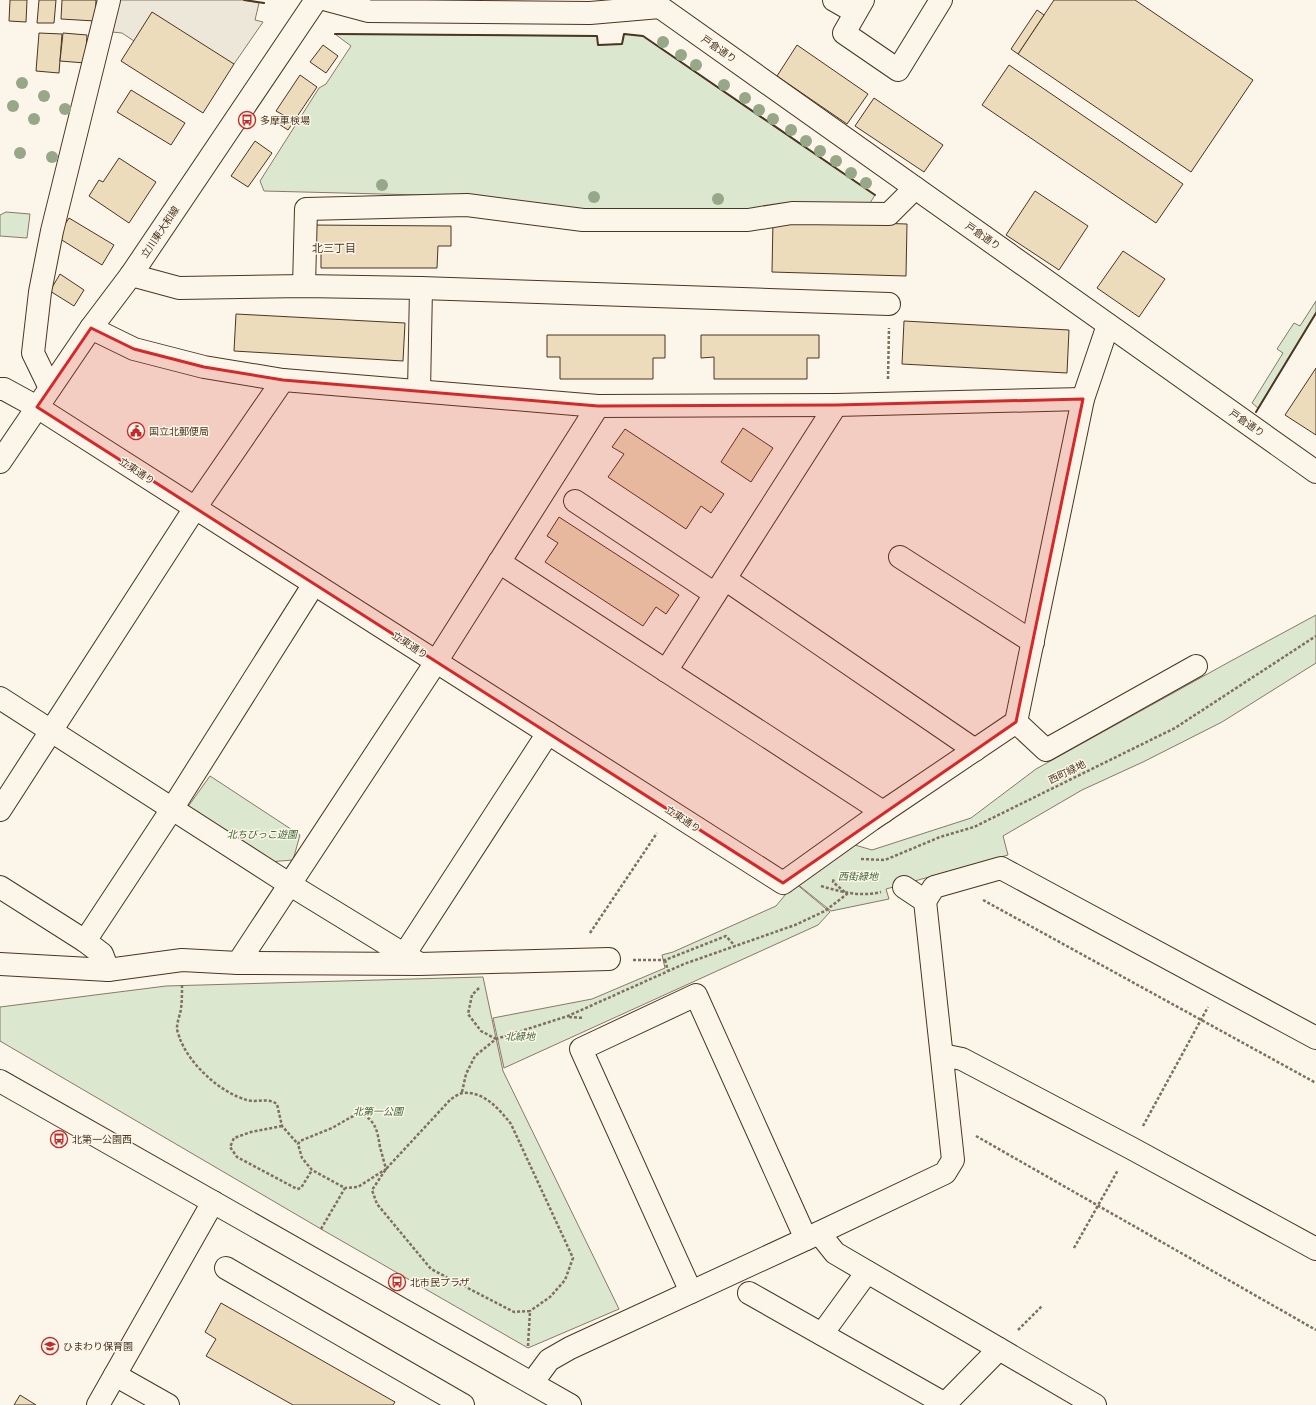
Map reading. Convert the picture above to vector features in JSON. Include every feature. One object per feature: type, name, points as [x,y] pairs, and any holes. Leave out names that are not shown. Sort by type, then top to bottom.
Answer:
[{"type":"street","points":[[50,388],[33,353],[40,292],[52,231],[109,0]]},
{"type":"street","name":"立川東大和線","points":[[0,462],[91,328],[131,276],[316,0]]},
{"type":"street","points":[[327,0],[368,12],[590,13],[655,4]]},
{"type":"street","points":[[834,0],[859,6],[844,33],[898,70],[912,49],[940,0]]},
{"type":"street","name":"戸倉通り","points":[[655,4],[1316,472]]},
{"type":"street","points":[[304,286],[306,209],[467,205],[583,220],[748,220],[792,213],[889,214],[915,188]]},
{"type":"street","points":[[131,276],[179,288],[304,286],[421,288],[889,304]]},
{"type":"street","points":[[419,391],[421,288]]},
{"type":"street","points":[[499,562],[883,812],[1016,722],[1083,399],[1108,325]]},
{"type":"street","points":[[91,328],[134,349],[204,367],[283,380],[598,406],[836,405],[1083,399]]},
{"type":"street","points":[[0,810],[195,508],[283,380]]},
{"type":"street","name":"立東通り","points":[[0,389],[4,389],[37,407],[783,883],[883,812]]},
{"type":"street","points":[[666,670],[836,405]]},
{"type":"street","points":[[238,963],[436,662],[598,406]]},
{"type":"street","points":[[575,501],[720,586],[975,750]]},
{"type":"street","points":[[900,557],[1032,642]]},
{"type":"street","points":[[85,941],[172,809],[314,584]]},
{"type":"street","points":[[1016,722],[1046,750],[1196,666]]},
{"type":"street","points":[[0,698],[289,884],[411,959]]},
{"type":"street","points":[[411,959],[548,733]]},
{"type":"street","points":[[532,1383],[549,1360],[570,1348],[812,1236],[945,1172],[953,1160],[925,901],[934,887],[1001,868],[1316,1038]]},
{"type":"street","points":[[904,886],[925,901]]},
{"type":"street","points":[[0,887],[85,941],[102,954],[108,970]]},
{"type":"street","points":[[0,964],[108,970],[182,960],[238,963],[411,959],[478,963],[609,959]]},
{"type":"street","points":[[691,1292],[581,1049],[696,995],[812,1236],[835,1253],[1095,1405]]},
{"type":"street","points":[[942,1055],[962,1059],[1131,1148],[1316,1249]]},
{"type":"street","points":[[0,1081],[570,1405]]},
{"type":"street","points":[[98,1405],[213,1202]]},
{"type":"street","points":[[226,1268],[463,1405]]},
{"type":"street","points":[[822,1334],[867,1272]]},
{"type":"street","points":[[749,1293],[946,1404],[998,1349]]},
{"type":"street","points":[[115,1375],[168,1405]]},
{"type":"path","points":[[888,404],[889,304]]},
{"type":"path","name":"西町緑地","points":[[860,859],[885,860],[940,837],[974,827],[1175,728],[1316,636]]},
{"type":"path","points":[[571,960],[672,812]]},
{"type":"path","points":[[835,875],[833,882],[847,894]]},
{"type":"path","points":[[974,876],[979,898],[1316,1083]]},
{"type":"path","points":[[820,886],[847,894],[871,895],[904,886]]},
{"type":"path","points":[[462,1092],[466,1074],[475,1056],[496,1039],[568,1016],[668,971],[795,925],[825,911],[847,894]]},
{"type":"path","points":[[609,959],[664,960],[726,936],[735,946]]},
{"type":"path","points":[[182,960],[181,1010],[176,1028],[182,1044],[201,1070],[213,1081],[230,1092],[248,1100],[272,1100],[277,1104],[282,1126],[298,1144],[302,1158],[312,1170],[345,1188],[358,1187],[386,1169]]},
{"type":"path","points":[[664,960],[668,971]]},
{"type":"path","points":[[478,963],[479,988],[472,995],[468,1014],[481,1031],[496,1039]]},
{"type":"path","points":[[1074,1248],[1131,1148],[1219,985]]},
{"type":"path","points":[[462,1092],[478,1094],[489,1100],[501,1111],[511,1124],[573,1258],[564,1280],[550,1297],[530,1311],[514,1312],[431,1269],[377,1204],[372,1190],[386,1169],[450,1100],[462,1092]]},
{"type":"path","points":[[298,1144],[300,1141],[332,1128],[360,1112],[373,1122],[378,1132],[386,1169]]},
{"type":"path","points":[[282,1126],[251,1132],[234,1138],[230,1147],[237,1157],[297,1189],[301,1188],[312,1170]]},
{"type":"path","points":[[994,1146],[1316,1330]]},
{"type":"path","points":[[321,1229],[345,1188]]},
{"type":"path","points":[[998,1349],[1042,1306]]},
{"type":"path","points":[[528,1348],[530,1311]]},
{"type":"highlighted area","points":[[91,328],[134,349],[204,367],[283,380],[598,406],[836,405],[1083,399],[1016,722],[783,883],[37,407]]},
{"type":"green space","points":[[335,34],[597,36],[598,45],[622,44],[624,34],[643,36],[875,195],[870,203],[747,211],[557,209],[460,196],[264,191],[260,181],[319,88],[326,84],[351,46]]},
{"type":"green space","points":[[6,212],[30,214],[27,238],[0,236],[0,215]]},
{"type":"green space","points":[[1316,301],[1316,313],[1258,408],[1252,403],[1283,353],[1277,349],[1294,323],[1300,326]]},
{"type":"green space","name":"西街緑地","points":[[1316,615],[1316,663],[1222,722],[1143,762],[1082,790],[1003,836],[1008,855],[886,889],[889,899],[831,911],[796,883],[855,845],[872,850],[971,818],[1036,769]]},
{"type":"green space","name":"北ちびっこ遊園","points":[[210,776],[300,835],[293,860],[268,862],[187,808]]},
{"type":"green space","name":"北緑地","points":[[795,883],[830,912],[818,925],[504,1068],[493,1018],[592,999],[665,968],[662,955],[673,952],[776,906]]},
{"type":"green space","name":"北第一公園","points":[[483,977],[503,1071],[619,1309],[528,1348],[0,1041],[0,1007],[166,986]]},
{"type":"shaded area","points":[[120,0],[244,0],[259,3],[255,20],[263,22],[234,64],[134,41],[122,33],[112,32]]},
{"type":"building","points":[[10,0],[27,0],[26,22],[9,21]]},
{"type":"building","points":[[39,0],[56,0],[54,23],[37,23]]},
{"type":"building","points":[[62,0],[96,0],[95,21],[61,19]]},
{"type":"building","points":[[1054,0],[1135,0],[1253,80],[1191,172],[1018,54]]},
{"type":"building","points":[[1037,10],[1044,15],[1018,54],[1011,49]]},
{"type":"building","points":[[152,12],[234,64],[203,113],[121,61]]},
{"type":"building","points":[[39,33],[62,34],[59,73],[36,71]]},
{"type":"building","points":[[63,33],[87,35],[85,63],[60,61]]},
{"type":"building","points":[[323,45],[338,56],[326,73],[310,62]]},
{"type":"building","points":[[797,45],[868,94],[847,124],[777,76]]},
{"type":"building","points":[[1009,65],[1183,184],[1156,223],[982,105]]},
{"type":"building","points":[[300,75],[317,87],[288,130],[279,124],[285,116],[276,111]]},
{"type":"building","points":[[131,90],[185,123],[171,145],[117,112]]},
{"type":"building","points":[[874,98],[943,145],[924,172],[855,126]]},
{"type":"building","points":[[255,141],[272,153],[248,187],[231,176]]},
{"type":"building","points":[[119,158],[156,182],[129,223],[89,196],[99,180],[103,182]]},
{"type":"building","points":[[1035,191],[1088,226],[1059,270],[1006,235]]},
{"type":"building","points":[[69,218],[114,245],[102,265],[57,237]]},
{"type":"building","points":[[773,220],[907,224],[906,276],[772,272]]},
{"type":"building","points":[[309,225],[451,226],[451,246],[438,246],[437,268],[321,268],[321,250],[309,249]]},
{"type":"building","points":[[1123,251],[1165,279],[1139,317],[1097,288]]},
{"type":"building","points":[[60,274],[84,290],[74,306],[50,291]]},
{"type":"building","points":[[236,314],[405,323],[403,361],[234,351]]},
{"type":"building","points":[[904,321],[1069,330],[1067,373],[902,364]]},
{"type":"building","points":[[547,335],[665,335],[665,358],[653,358],[653,379],[560,379],[560,357],[547,357]]},
{"type":"building","points":[[701,335],[819,335],[819,358],[807,358],[807,379],[714,379],[714,357],[701,358]]},
{"type":"building","points":[[1316,368],[1316,435],[1285,415]]},
{"type":"building","points":[[743,428],[773,448],[751,482],[721,462]]},
{"type":"building","points":[[625,429],[724,494],[711,513],[701,506],[686,529],[608,477],[624,454],[612,447]]},
{"type":"building","points":[[559,517],[679,595],[666,614],[656,607],[643,626],[545,562],[558,543],[547,536]]},
{"type":"building","points":[[221,1303],[395,1402],[393,1405],[293,1405],[206,1356],[216,1339],[205,1332]]},
{"type":"building","points":[[20,1395],[36,1405],[14,1405]]},
{"type":"wall","points":[[244,0],[264,3]]},
{"type":"wall","points":[[335,34],[597,36],[598,45],[622,44],[624,34],[643,36],[875,195]]},
{"type":"wall","points":[[1256,412],[1316,313]]},
{"type":"place","name":"多摩車検場","points":[[247,120]]},
{"type":"place","name":"国立北郵便局","points":[[136,431]]},
{"type":"place","name":"北第一公園西","points":[[59,1139]]},
{"type":"place","name":"北市民プラザ","points":[[397,1282]]},
{"type":"place","name":"ひまわり保育園","points":[[50,1346]]},
{"type":"district","name":"北三丁目","points":[[334,248]]}]
